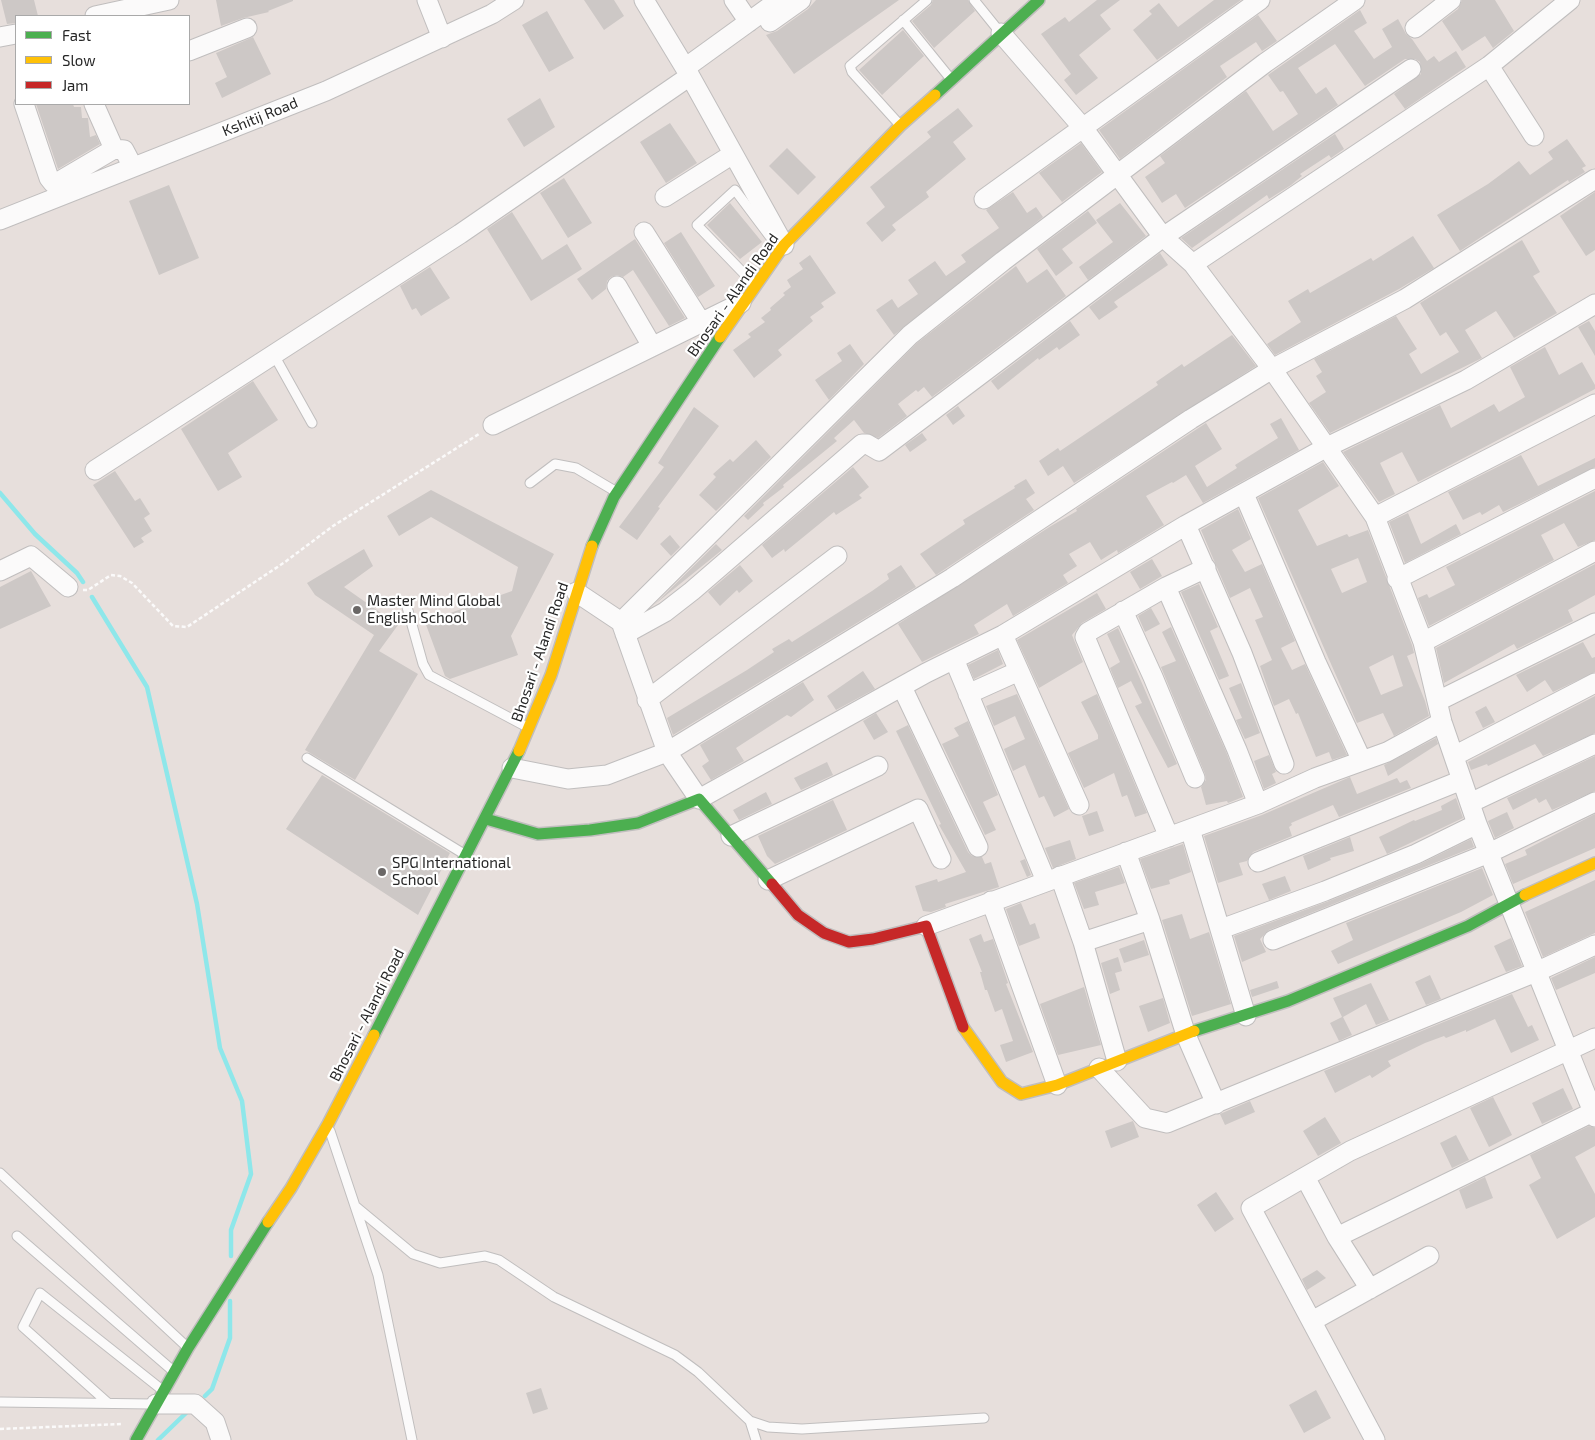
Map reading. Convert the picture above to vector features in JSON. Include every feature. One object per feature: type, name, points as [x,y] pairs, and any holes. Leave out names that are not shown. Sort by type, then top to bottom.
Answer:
[{"type":"main road","name":"Bhosari - Alandi Road","points":[[136,1440],[188,1348],[232,1276],[291,1188],[328,1124],[512,768],[551,675],[592,546],[617,492],[743,302],[782,248],[900,126],[950,78],[1039,0]]},
{"type":"main road","points":[[486,819],[538,834],[590,830],[638,823],[699,799],[798,915],[824,933],[849,942],[926,926],[965,1032],[1002,1082],[1021,1094],[1057,1085],[1186,1035],[1246,1016],[1468,926],[1509,903],[1595,863]]},
{"type":"street","points":[[100,15],[169,0]]},
{"type":"street","points":[[427,0],[442,38]]},
{"type":"street","name":"Kshitij Road","points":[[0,220],[326,90],[442,38],[492,14],[514,0]]},
{"type":"street","points":[[644,0],[733,154],[782,248]]},
{"type":"street","points":[[734,0],[750,22]]},
{"type":"street","points":[[95,470],[460,234],[687,72],[780,0]]},
{"type":"street","points":[[732,48],[800,0]]},
{"type":"street","points":[[984,199],[1084,129],[1260,0]]},
{"type":"street","points":[[623,628],[910,336],[1004,261],[1265,63],[1355,0]]},
{"type":"street","points":[[1415,28],[1451,0]]},
{"type":"street","points":[[1193,264],[1489,66],[1570,0]]},
{"type":"street","points":[[190,51],[247,28]]},
{"type":"street","points":[[1001,33],[1084,129],[1119,174],[1163,237],[1193,264],[1272,369],[1375,517],[1397,579],[1423,642],[1442,722],[1477,824],[1594,1114],[1337,1237]]},
{"type":"street","points":[[0,37],[15,34]]},
{"type":"street","points":[[1489,66],[1534,136]]},
{"type":"street","points":[[623,628],[665,612],[692,591],[862,444],[867,444],[879,451],[1163,237],[1411,69]]},
{"type":"street","points":[[24,105],[49,178],[53,183],[58,182],[114,149],[124,150],[133,167]]},
{"type":"street","points":[[94,105],[114,149]]},
{"type":"street","points":[[665,197],[733,154]]},
{"type":"street","points":[[512,768],[568,779],[607,775],[667,752],[952,578],[1191,419],[1272,369],[1405,299],[1595,179]]},
{"type":"street","points":[[644,232],[701,322]]},
{"type":"street","points":[[618,286],[652,346]]},
{"type":"street","points":[[493,425],[743,302]]},
{"type":"street","points":[[576,592],[623,628],[667,752],[699,799],[902,687],[1003,635],[1186,525],[1327,447],[1466,380],[1595,304]]},
{"type":"street","points":[[1375,517],[1595,404]]},
{"type":"street","points":[[1397,579],[1595,478]]},
{"type":"street","points":[[1244,494],[1316,662],[1362,761]]},
{"type":"street","points":[[1186,525],[1242,653],[1284,764]]},
{"type":"street","points":[[1423,642],[1595,551]]},
{"type":"street","points":[[0,571],[31,556],[68,587]]},
{"type":"street","points":[[647,700],[837,556]]},
{"type":"street","points":[[1169,837],[1085,639],[1088,632],[1123,611],[1166,587],[1206,568]]},
{"type":"street","points":[[1166,587],[1237,750],[1258,804]]},
{"type":"street","points":[[1123,611],[1154,677],[1195,778]]},
{"type":"street","points":[[1438,701],[1595,624]]},
{"type":"street","points":[[1003,635],[1079,805]]},
{"type":"street","points":[[954,659],[968,694],[1083,942],[1117,1061]]},
{"type":"street","points":[[968,694],[1019,671]]},
{"type":"street","points":[[1454,756],[1595,683]]},
{"type":"street","points":[[902,687],[978,847]]},
{"type":"street","points":[[926,926],[1258,804],[1316,778],[1387,752],[1442,722]]},
{"type":"street","points":[[1470,803],[1595,744]]},
{"type":"street","points":[[731,836],[878,766]]},
{"type":"street","points":[[1258,862],[1462,780]]},
{"type":"street","points":[[1273,940],[1489,853],[1595,802]]},
{"type":"street","points":[[768,880],[918,809],[941,858]]},
{"type":"street","points":[[1220,929],[1334,887],[1416,854],[1477,824]]},
{"type":"street","points":[[1190,829],[1246,1016]]},
{"type":"street","points":[[1126,852],[1150,920],[1186,1035],[1216,1104]]},
{"type":"street","points":[[991,901],[1057,1085]]},
{"type":"street","points":[[1083,942],[1150,920]]},
{"type":"street","points":[[1099,1068],[1145,1118],[1167,1123],[1536,972],[1595,944]]},
{"type":"street","points":[[1375,1440],[1251,1208],[1350,1151],[1595,1038]]},
{"type":"street","points":[[1305,1177],[1337,1237],[1370,1289]]},
{"type":"street","points":[[1312,1322],[1429,1256]]},
{"type":"street","points":[[160,1397],[195,1404],[215,1422],[221,1440]]},
{"type":"lane","points":[[900,126],[852,72],[850,66],[927,0]]},
{"type":"lane","points":[[974,0],[1001,33]]},
{"type":"lane","points":[[903,20],[950,78]]},
{"type":"lane","points":[[755,286],[697,225],[735,190],[782,248]]},
{"type":"lane","points":[[274,355],[312,423]]},
{"type":"lane","points":[[530,483],[554,464],[576,468],[617,492]]},
{"type":"lane","points":[[407,607],[423,664],[429,675],[530,728]]},
{"type":"lane","points":[[307,758],[467,856]]},
{"type":"lane","points":[[328,1124],[378,1275],[412,1440]]},
{"type":"lane","points":[[0,1173],[188,1348]]},
{"type":"lane","points":[[355,1206],[413,1254],[440,1263],[485,1256],[499,1260],[554,1297],[675,1355],[698,1372],[750,1421],[768,1427],[802,1429],[984,1418]]},
{"type":"lane","points":[[16,1236],[174,1372]]},
{"type":"lane","points":[[108,1403],[23,1328],[40,1293],[160,1397]]},
{"type":"lane","points":[[0,1402],[108,1403],[160,1397]]},
{"type":"lane","points":[[750,1421],[756,1440]]},
{"type":"path","points":[[68,587],[88,590],[111,575],[120,576],[132,583],[173,626],[187,627],[285,562],[333,526],[493,425]]},
{"type":"path","points":[[0,1429],[145,1423]]},
{"type":"building","points":[[1,0],[34,0],[38,15],[15,15],[15,23],[7,24]]},
{"type":"building","points":[[216,0],[293,1],[269,12],[243,18],[221,26]]},
{"type":"building","points":[[584,0],[614,0],[624,16],[604,30]]},
{"type":"building","points":[[816,0],[899,0],[794,74],[766,35],[777,31],[808,9]]},
{"type":"building","points":[[933,0],[968,0],[975,11],[934,48],[912,21],[931,5]]},
{"type":"building","points":[[1097,0],[1120,0],[1100,15],[1111,29],[1079,55],[1098,78],[1076,95],[1064,80],[1071,74],[1041,34],[1065,17],[1069,22]]},
{"type":"building","points":[[1214,0],[1241,0],[1157,60],[1133,30],[1152,14],[1149,11],[1159,3],[1178,27]]},
{"type":"building","points":[[1462,0],[1495,0],[1514,31],[1493,48],[1485,36],[1462,51],[1442,21],[1458,9]]},
{"type":"building","points":[[1360,10],[1367,23],[1354,31],[1374,59],[1392,47],[1382,29],[1398,19],[1406,34],[1412,39],[1427,61],[1434,56],[1439,62],[1456,51],[1466,67],[1405,109],[1394,94],[1421,74],[1420,62],[1415,59],[1405,59],[1365,86],[1335,44],[1298,68],[1316,94],[1326,87],[1338,105],[1185,208],[1176,194],[1162,203],[1145,177],[1165,163],[1160,156],[1246,91],[1273,131],[1298,114],[1283,91],[1280,92],[1268,75]]},
{"type":"building","points":[[547,11],[574,58],[549,72],[522,25]]},
{"type":"building","points":[[1258,15],[1277,41],[1262,51],[1256,42],[1220,66],[1227,77],[1120,159],[1099,130]]},
{"type":"building","points":[[903,30],[924,56],[882,95],[859,70]]},
{"type":"building","points":[[253,37],[271,74],[222,98],[215,83],[227,77],[216,53]]},
{"type":"building","points":[[540,98],[555,127],[524,147],[507,119]]},
{"type":"building","points":[[36,105],[73,105],[74,107],[81,107],[82,118],[88,118],[90,137],[96,135],[100,144],[58,169]]},
{"type":"building","points":[[958,108],[973,126],[953,142],[966,159],[926,192],[929,197],[892,225],[896,230],[882,242],[866,223],[885,207],[870,187],[931,137],[927,132]]},
{"type":"building","points":[[670,123],[697,163],[666,183],[640,142]]},
{"type":"building","points":[[1335,134],[1344,149],[1331,158],[1329,155],[1300,174],[1302,176],[1291,185],[1269,199],[1267,195],[1192,248],[1181,238]]},
{"type":"building","points":[[1567,139],[1586,166],[1582,168],[1585,172],[1569,182],[1568,180],[1460,251],[1437,215],[1488,184],[1519,161],[1530,175],[1553,159],[1548,152]]},
{"type":"building","points":[[1081,143],[1102,172],[1062,202],[1039,173]]},
{"type":"building","points":[[787,148],[816,177],[798,195],[769,166]]},
{"type":"building","points":[[564,178],[592,223],[568,238],[540,193]]},
{"type":"building","points":[[169,185],[199,258],[159,275],[129,201]]},
{"type":"building","points":[[1013,192],[1027,213],[1036,207],[1043,217],[894,335],[876,310],[892,299],[898,308],[918,294],[908,280],[935,261],[946,276],[966,262],[961,255],[999,228],[986,210]]},
{"type":"building","points":[[1595,192],[1595,250],[1586,256],[1560,216]]},
{"type":"building","points":[[730,203],[762,242],[740,259],[707,225]]},
{"type":"building","points":[[1120,203],[1146,236],[1088,280],[1079,267],[1113,242],[1096,220]]},
{"type":"building","points":[[1088,211],[1097,223],[1062,249],[1073,263],[1056,276],[1037,249]]},
{"type":"building","points":[[512,212],[542,260],[567,244],[582,269],[531,301],[487,229]]},
{"type":"building","points":[[681,232],[715,286],[698,297],[664,243]]},
{"type":"building","points":[[1413,236],[1434,268],[1399,289],[1275,355],[1267,344],[1301,322],[1288,301],[1308,289],[1310,293],[1371,258],[1373,261]]},
{"type":"building","points":[[635,239],[685,318],[669,326],[633,270],[623,277],[617,275],[611,277],[607,281],[606,289],[592,300],[577,279]]},
{"type":"building","points":[[1522,240],[1540,272],[1533,276],[1557,313],[1514,338],[1496,311],[1465,330],[1482,358],[1330,433],[1309,403],[1326,392],[1316,376],[1322,372],[1314,359],[1396,316],[1417,349],[1409,354],[1421,374],[1459,352],[1446,332],[1440,336],[1420,303]]},
{"type":"building","points":[[1160,253],[1168,265],[1114,302],[1118,307],[1099,320],[1089,307]]},
{"type":"building","points":[[810,255],[836,293],[821,303],[824,307],[810,317],[813,321],[778,350],[782,355],[754,378],[733,350],[751,337],[748,334],[765,322],[761,318],[785,295],[783,293],[791,287],[787,280],[803,269],[799,263]]},
{"type":"building","points":[[1016,266],[1027,283],[1047,269],[1066,296],[932,397],[924,387],[918,392],[916,390],[898,404],[907,416],[878,438],[864,433],[854,420],[834,438],[837,441],[783,485],[784,487],[763,503],[764,505],[748,520],[744,516],[917,343]]},
{"type":"building","points":[[430,267],[450,298],[421,316],[416,308],[412,310],[400,286]]},
{"type":"building","points":[[1070,321],[1080,335],[1059,350],[1057,347],[1039,360],[1038,358],[998,390],[991,381]]},
{"type":"building","points":[[1589,321],[1595,331],[1595,356],[1578,327]]},
{"type":"building","points":[[1232,335],[1256,366],[1074,483],[1063,466],[1048,476],[1039,461],[1058,448],[1060,451],[1158,385],[1156,382],[1182,364],[1184,367]]},
{"type":"building","points":[[850,344],[864,364],[829,400],[815,380],[842,361],[837,353]]},
{"type":"building","points":[[1545,347],[1559,375],[1582,362],[1595,385],[1595,389],[1418,482],[1402,452],[1380,463],[1395,494],[1379,502],[1343,452],[1440,405],[1451,428],[1494,404],[1499,412],[1525,397],[1510,367]]},
{"type":"building","points":[[253,381],[278,420],[228,453],[242,477],[218,491],[181,429]]},
{"type":"building","points":[[958,406],[965,416],[953,425],[946,415]]},
{"type":"building","points":[[694,407],[719,426],[658,507],[660,508],[637,540],[619,527],[664,467],[658,463]]},
{"type":"building","points":[[1281,418],[1299,450],[1203,503],[1186,475],[1146,496],[1164,525],[1118,553],[1117,550],[1101,560],[1090,542],[1069,554],[1077,566],[1063,575],[1068,583],[1013,616],[1007,604],[974,625],[979,634],[922,662],[898,624],[1077,511],[1076,509],[1206,423],[1222,449],[1195,466],[1207,487],[1237,468],[1235,465],[1278,438],[1270,424]]},
{"type":"building","points":[[922,433],[927,440],[910,452],[905,445]]},
{"type":"building","points":[[756,440],[771,457],[716,511],[699,495],[716,477],[713,474],[730,459],[733,462]]},
{"type":"building","points":[[1521,455],[1538,486],[1595,458],[1595,467],[1503,512],[1499,505],[1482,515],[1480,512],[1463,520],[1448,492]]},
{"type":"building","points":[[1323,462],[1339,486],[1298,510],[1317,546],[1347,534],[1349,537],[1368,530],[1412,645],[1414,653],[1407,656],[1429,716],[1394,736],[1383,713],[1357,723],[1258,498]],"holes":[[[1358,558],[1367,582],[1342,593],[1331,569]],[[1393,655],[1403,686],[1381,695],[1369,667]]]},
{"type":"building","points":[[853,467],[869,487],[859,495],[862,498],[836,515],[834,512],[785,552],[784,549],[772,558],[762,545]]},
{"type":"building","points":[[115,471],[135,501],[140,498],[150,514],[144,518],[152,531],[141,538],[144,542],[134,548],[93,485]]},
{"type":"building","points":[[1026,479],[1035,493],[1026,499],[1034,510],[936,575],[920,554],[965,524],[963,520],[1015,488],[1014,486]]},
{"type":"building","points":[[431,490],[554,554],[511,636],[518,655],[450,679],[445,676],[425,622],[512,591],[518,567],[431,517],[399,536],[387,516]]},
{"type":"building","points":[[1595,491],[1595,540],[1578,547],[1564,523],[1541,535],[1554,560],[1429,626],[1418,598],[1427,594],[1429,598],[1455,585],[1446,567]]},
{"type":"building","points":[[1238,509],[1251,539],[1232,550],[1245,572],[1262,564],[1295,641],[1281,648],[1292,670],[1305,664],[1347,755],[1332,760],[1329,752],[1316,757],[1298,713],[1296,714],[1289,699],[1274,706],[1260,666],[1272,660],[1255,620],[1263,617],[1250,588],[1230,598],[1201,530]]},
{"type":"building","points":[[1408,513],[1421,544],[1456,524],[1461,534],[1405,563],[1389,522]]},
{"type":"building","points":[[670,535],[680,547],[671,556],[660,544]]},
{"type":"building","points":[[716,544],[722,550],[654,605]]},
{"type":"building","points":[[364,549],[373,566],[344,587],[398,625],[379,651],[418,674],[355,780],[305,750],[374,635],[315,595],[307,583]]},
{"type":"building","points":[[1152,559],[1162,576],[1140,589],[1130,572]]},
{"type":"building","points":[[1595,564],[1595,595],[1568,610],[1573,621],[1517,649],[1514,644],[1444,683],[1436,648]]},
{"type":"building","points":[[740,565],[753,581],[739,593],[737,590],[720,606],[708,592]]},
{"type":"building","points":[[901,565],[916,587],[673,735],[667,718],[747,670],[774,652],[772,649],[789,639],[792,642],[872,591],[889,579],[887,574]]},
{"type":"building","points":[[31,571],[51,606],[0,629],[0,587]]},
{"type":"building","points":[[1199,584],[1218,627],[1210,631],[1229,676],[1219,680],[1181,592]]},
{"type":"building","points":[[1097,593],[1106,609],[1082,623],[1072,635],[1083,662],[1039,688],[1017,640]]},
{"type":"building","points":[[1151,608],[1160,624],[1145,632],[1138,616]]},
{"type":"building","points":[[1171,627],[1227,754],[1243,797],[1228,803],[1227,801],[1206,805],[1201,787],[1206,780],[1205,774],[1161,667],[1176,661],[1162,632]]},
{"type":"building","points":[[1118,628],[1177,764],[1168,768],[1135,706],[1142,703],[1131,681],[1118,688],[1110,668],[1120,662],[1107,634]]},
{"type":"building","points":[[1583,642],[1592,658],[1595,657],[1595,672],[1553,692],[1545,680],[1527,692],[1516,675]]},
{"type":"building","points":[[998,650],[1003,664],[974,679],[968,665]]},
{"type":"building","points":[[863,671],[875,689],[836,710],[827,696]]},
{"type":"building","points":[[803,682],[814,700],[791,717],[787,715],[736,748],[744,761],[711,780],[702,766],[709,761],[700,745]]},
{"type":"building","points":[[1241,683],[1260,733],[1245,739],[1236,720],[1242,718],[1229,688]]},
{"type":"building","points":[[1017,694],[1069,809],[1054,817],[1044,796],[1039,798],[1025,765],[1013,771],[1004,749],[1025,739],[1015,716],[994,726],[986,706]]},
{"type":"building","points":[[1097,694],[1147,813],[1135,817],[1127,795],[1122,797],[1114,773],[1084,788],[1068,753],[1098,739],[1098,735],[1081,702]]},
{"type":"building","points":[[1595,696],[1595,733],[1543,756],[1535,744],[1488,766],[1487,764],[1471,770],[1468,762]]},
{"type":"building","points":[[1486,706],[1495,722],[1483,728],[1475,712]]},
{"type":"building","points":[[876,713],[888,732],[874,740],[863,721]]},
{"type":"building","points":[[968,721],[998,795],[983,802],[996,830],[985,835],[942,744],[959,736],[954,728]]},
{"type":"building","points":[[908,725],[968,852],[972,856],[982,857],[985,864],[991,862],[999,887],[945,904],[946,907],[931,912],[923,911],[915,886],[937,879],[938,882],[966,872],[939,825],[941,824],[896,731]]},
{"type":"building","points":[[1436,738],[1438,744],[1388,776],[1384,765]]},
{"type":"building","points":[[1269,755],[1276,772],[1272,774],[1276,783],[1264,789],[1254,761]]},
{"type":"building","points":[[1595,756],[1595,791],[1552,810],[1546,799],[1539,803],[1536,798],[1513,810],[1507,798]]},
{"type":"building","points":[[827,762],[833,775],[801,790],[794,778]]},
{"type":"building","name":"SPG International School","points":[[322,775],[450,853],[418,915],[286,829]]},
{"type":"building","points":[[1350,777],[1357,794],[1397,778],[1400,783],[1407,780],[1411,788],[1339,817],[1333,805],[1291,823],[1292,825],[1289,827],[1292,836],[1253,852],[1247,861],[1239,863],[1243,875],[1218,883],[1204,836],[1262,815]]},
{"type":"building","points":[[766,792],[772,804],[739,820],[733,810]]},
{"type":"building","points":[[1456,798],[1463,818],[1387,854],[1379,837],[1414,820],[1442,810],[1441,806]]},
{"type":"building","points":[[833,800],[847,830],[775,864],[767,856],[758,836]]},
{"type":"building","points":[[1097,811],[1104,831],[1089,836],[1082,816]]},
{"type":"building","points":[[1507,812],[1514,828],[1495,838],[1488,821]]},
{"type":"building","points":[[1595,814],[1595,848],[1513,884],[1505,864],[1527,855],[1525,850]]},
{"type":"building","points":[[1350,837],[1354,851],[1330,858],[1331,860],[1308,870],[1303,856]]},
{"type":"building","points":[[1471,839],[1474,847],[1269,930],[1260,939],[1266,952],[1242,962],[1234,936],[1329,901],[1420,864]]},
{"type":"building","points":[[1070,840],[1076,859],[1053,868],[1045,848]]},
{"type":"building","points":[[1183,844],[1191,872],[1169,880],[1170,884],[1151,889],[1140,859]]},
{"type":"building","points":[[1025,859],[1031,875],[1027,877],[1020,861]]},
{"type":"building","points":[[1119,867],[1125,883],[1095,892],[1099,905],[1084,909],[1074,883]]},
{"type":"building","points":[[1482,868],[1493,895],[1461,912],[1338,964],[1331,951],[1353,940],[1346,923]]},
{"type":"building","points":[[1285,876],[1291,891],[1269,900],[1262,884]]},
{"type":"building","points":[[1595,880],[1595,933],[1543,957],[1525,912]]},
{"type":"building","points":[[1021,903],[1030,925],[1035,923],[1040,938],[1019,946],[1006,909]]},
{"type":"building","points":[[1182,914],[1190,939],[1209,932],[1231,1004],[1192,1016],[1162,920]]},
{"type":"building","points":[[981,934],[984,942],[993,939],[1008,983],[1006,984],[1033,1052],[1006,1062],[1000,1045],[1013,1041],[1002,1009],[995,1012],[987,990],[985,990],[980,972],[982,972],[969,939]]},
{"type":"building","points":[[1511,938],[1522,966],[1506,972],[1494,946]]},
{"type":"building","points":[[1144,940],[1149,955],[1124,963],[1119,949]]},
{"type":"building","points":[[1118,957],[1122,971],[1115,973],[1120,990],[1110,994],[1101,963]]},
{"type":"building","points":[[1595,957],[1595,973],[1556,990],[1551,978]]},
{"type":"building","points":[[1430,975],[1441,999],[1426,1005],[1415,982]]},
{"type":"building","points":[[1277,981],[1279,988],[1252,997],[1250,990]]},
{"type":"building","points":[[1371,983],[1389,1020],[1376,1025],[1366,1004],[1343,1017],[1352,1035],[1339,1041],[1330,1023],[1342,1017],[1333,998]]},
{"type":"building","points":[[1084,987],[1101,1045],[1058,1055],[1040,1004]]},
{"type":"building","points":[[1512,994],[1528,1027],[1532,1025],[1539,1040],[1511,1053],[1495,1019],[1466,1032],[1466,1030],[1446,1038],[1444,1036],[1425,1043],[1388,1061],[1391,1066],[1372,1078],[1370,1075],[1335,1093],[1324,1071]]},
{"type":"building","points":[[1163,998],[1170,1023],[1148,1032],[1139,1006]]},
{"type":"building","points":[[1563,1088],[1573,1109],[1542,1124],[1532,1103]]},
{"type":"building","points":[[1493,1097],[1512,1135],[1489,1147],[1470,1108]]},
{"type":"building","points":[[1250,1101],[1255,1112],[1225,1125],[1220,1114]]},
{"type":"building","points":[[1325,1117],[1341,1143],[1318,1156],[1303,1131]]},
{"type":"building","points":[[1133,1121],[1139,1137],[1111,1148],[1105,1131]]},
{"type":"building","points":[[1589,1126],[1595,1128],[1595,1146],[1575,1157],[1595,1194],[1595,1217],[1557,1239],[1529,1185],[1541,1178],[1530,1155]]},
{"type":"building","points":[[1456,1135],[1469,1160],[1452,1168],[1440,1143]]},
{"type":"building","points":[[1485,1177],[1493,1198],[1466,1209],[1459,1190]]},
{"type":"building","points":[[1216,1192],[1234,1219],[1215,1232],[1197,1205]]},
{"type":"building","points":[[1317,1270],[1326,1278],[1307,1290],[1302,1279]]},
{"type":"building","points":[[541,1388],[548,1409],[533,1414],[526,1393]]},
{"type":"building","points":[[1316,1390],[1331,1418],[1304,1433],[1289,1405]]},
{"type":"waterway","points":[[0,493],[35,534],[77,573],[83,582]]},
{"type":"waterway","points":[[92,597],[147,687],[197,904],[220,1048],[242,1101],[251,1174],[231,1230],[231,1256]]},
{"type":"waterway","points":[[205,1396],[212,1389],[230,1338],[230,1301]]},
{"type":"waterway","points":[[158,1440],[186,1413]]},
{"type":"traffic: fast","points":[[935,95],[1039,0]]},
{"type":"traffic: fast","points":[[592,546],[614,497],[720,337]]},
{"type":"traffic: fast","points":[[374,1035],[519,751]]},
{"type":"traffic: fast","points":[[486,819],[538,834],[590,830],[638,823],[699,799],[772,884]]},
{"type":"traffic: fast","points":[[1194,1031],[1288,1001],[1468,926],[1525,895]]},
{"type":"traffic: fast","points":[[136,1440],[188,1348],[268,1222]]},
{"type":"traffic: slow","points":[[720,337],[784,245],[900,126],[935,95]]},
{"type":"traffic: slow","points":[[519,751],[551,675],[592,546]]},
{"type":"traffic: slow","points":[[1525,895],[1595,863]]},
{"type":"traffic: slow","points":[[963,1027],[1002,1082],[1021,1094],[1057,1085],[1194,1031]]},
{"type":"traffic: slow","points":[[268,1222],[291,1188],[328,1124],[374,1035]]},
{"type":"traffic: jam","points":[[772,884],[798,915],[824,933],[849,942],[873,939],[926,926],[963,1027]]},
{"type":"place","name":"Master Mind Global English School","points":[[357,610]]},
{"type":"place","name":"SPG International School","points":[[382,872]]}]
